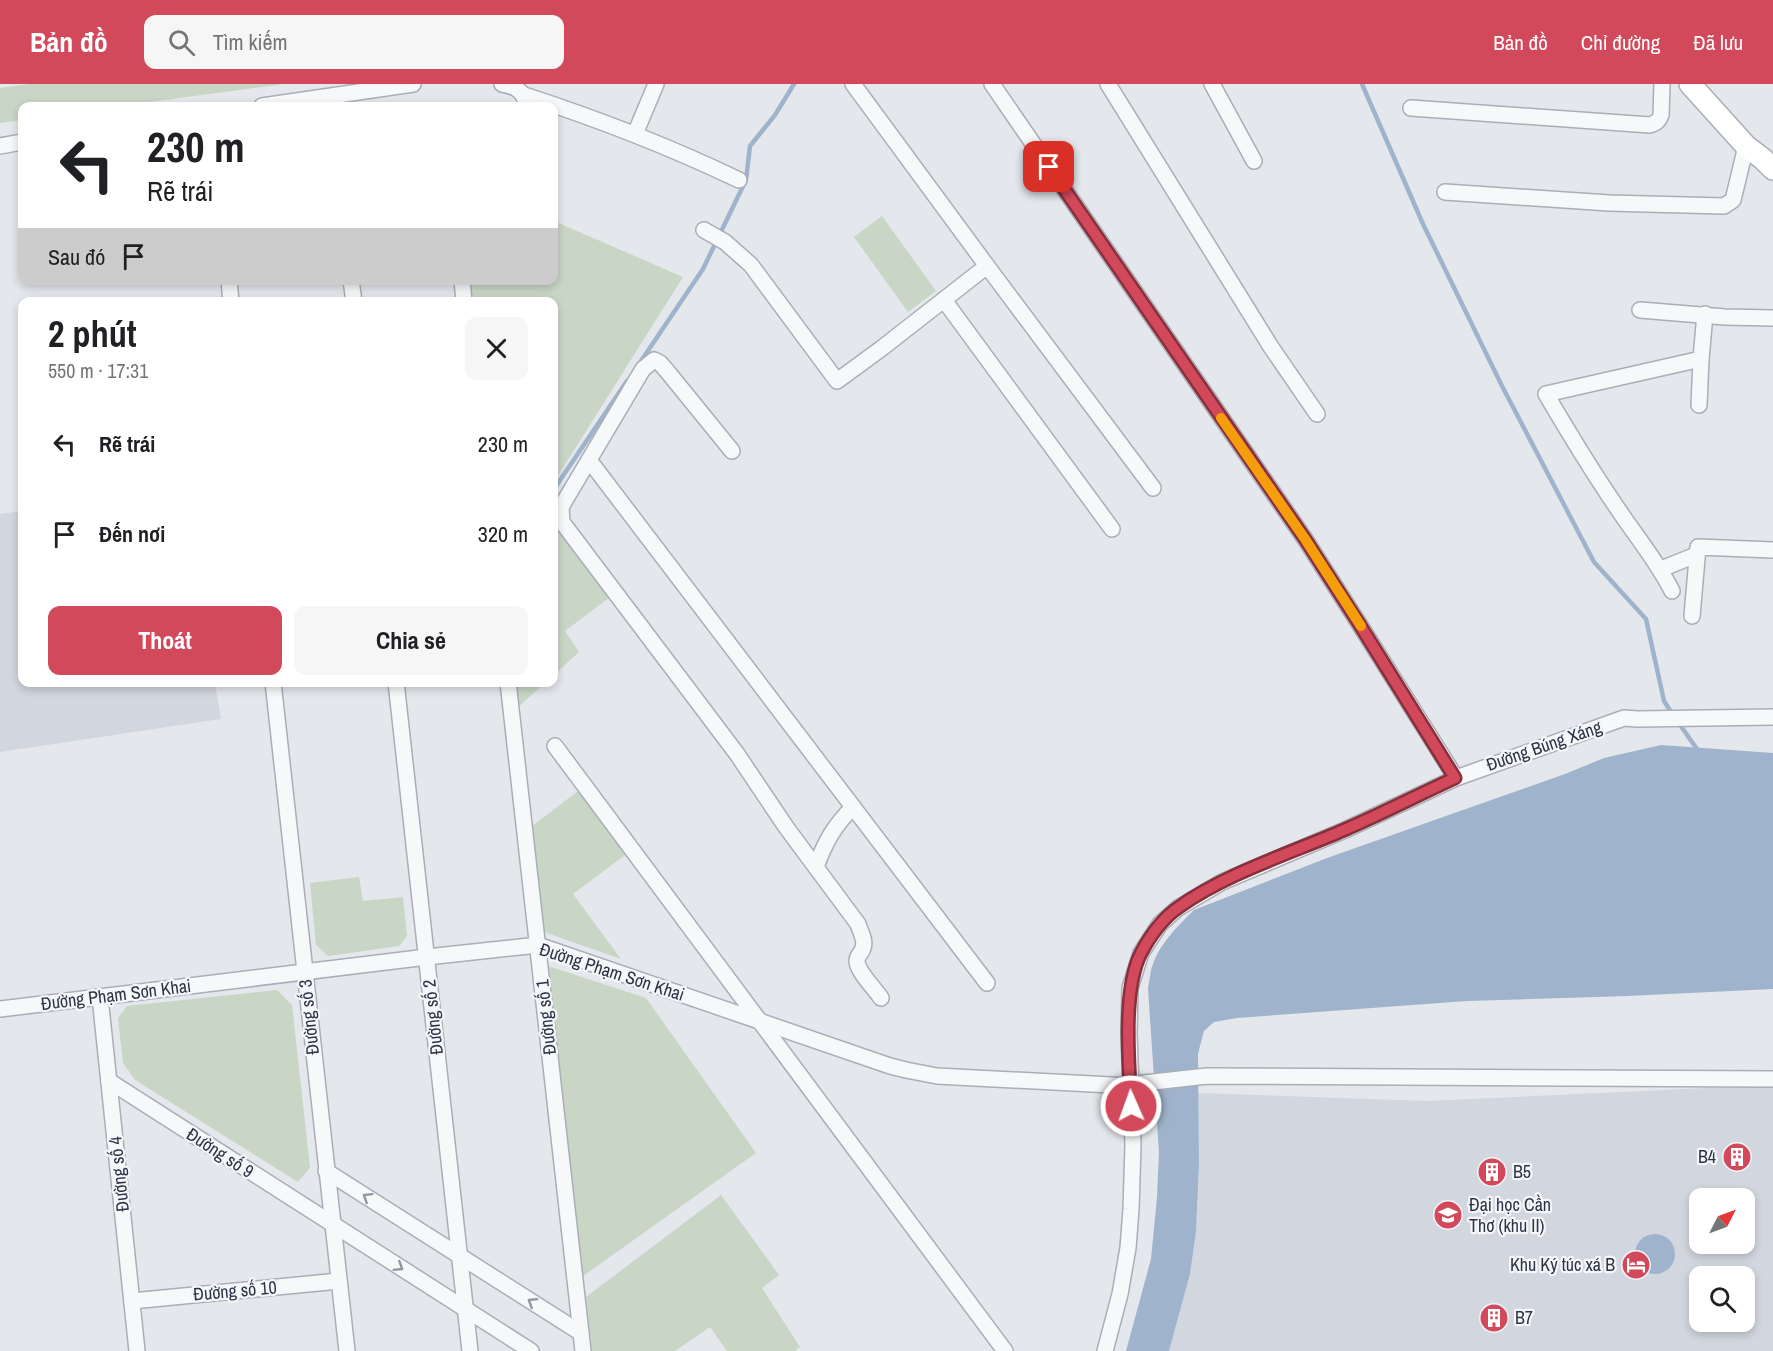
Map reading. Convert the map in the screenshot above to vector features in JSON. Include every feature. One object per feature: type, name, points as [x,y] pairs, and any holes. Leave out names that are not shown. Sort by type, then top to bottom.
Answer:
[{"type":"street","points":[[289,102],[412,84]]},
{"type":"street","points":[[502,84],[510,85],[525,101]]},
{"type":"street","points":[[635,134],[656,84]]},
{"type":"street","points":[[853,84],[1153,488]]},
{"type":"street","points":[[992,84],[1305,539],[1455,778]]},
{"type":"street","points":[[1108,84],[1271,347],[1317,414]]},
{"type":"street","points":[[1212,84],[1254,161]]},
{"type":"street","points":[[1411,108],[1650,125],[1660,119],[1662,84]]},
{"type":"street","points":[[1690,84],[1746,146],[1773,169]]},
{"type":"street","points":[[558,109],[591,117],[635,134],[739,180]]},
{"type":"street","points":[[0,146],[18,143]]},
{"type":"street","points":[[1445,192],[1609,203],[1724,206],[1733,200],[1746,146]]},
{"type":"street","points":[[704,230],[725,242],[751,265],[837,381],[987,266]]},
{"type":"street","points":[[944,300],[1112,529]]},
{"type":"street","points":[[1640,310],[1725,317],[1773,318]]},
{"type":"street","points":[[1699,405],[1705,314]]},
{"type":"street","points":[[1672,591],[1661,569],[1621,513],[1546,394],[1701,359]]},
{"type":"street","points":[[732,451],[667,371],[654,360],[644,369],[561,508],[562,522],[737,754],[786,827],[858,924],[864,947],[857,957],[857,963],[881,998]]},
{"type":"street","points":[[589,460],[987,983]]},
{"type":"street","points":[[1692,616],[1698,547],[1773,550]]},
{"type":"street","points":[[1661,569],[1696,555]]},
{"type":"street","name":"Đường số 3","points":[[274,687],[347,1351]]},
{"type":"street","name":"Đường số 2","points":[[397,687],[470,1351]]},
{"type":"street","name":"Đường số 1","points":[[509,687],[584,1351]]},
{"type":"street","name":"Đường Búng Xáng","points":[[1105,1351],[1120,1294],[1128,1248],[1137,1085],[1129,1034],[1130,988],[1141,953],[1160,924],[1178,908],[1222,882],[1345,830],[1455,778],[1624,717],[1636,719],[1773,717]]},
{"type":"street","points":[[555,746],[1005,1351]]},
{"type":"street","points":[[816,867],[829,836],[853,807]]},
{"type":"street","name":"Đường Phạm Sơn Khai","points":[[0,1009],[538,945],[890,1066],[924,1074],[1137,1085],[1207,1076],[1773,1079]]},
{"type":"street","name":"Đường số 4","points":[[100,997],[137,1351]]},
{"type":"street","name":"Đường số 9","points":[[109,1081],[531,1351]]},
{"type":"street","points":[[326,1171],[581,1333]]},
{"type":"street","name":"Đường số 10","points":[[132,1301],[339,1281]]},
{"type":"shaded area","points":[[18,512],[18,687],[216,687],[221,719],[0,752],[0,514]]},
{"type":"shaded area","name":"Đại học Cần Thơ (khu II)","points":[[1773,1082],[1773,1351],[1169,1351],[1190,1274],[1196,1232],[1199,1165],[1198,1093],[1428,1101],[1749,1086]]},
{"type":"green space","points":[[29,84],[284,84],[150,102],[18,102],[18,121],[0,123],[0,88]]},
{"type":"green space","points":[[882,216],[936,291],[908,312],[854,237]]},
{"type":"green space","points":[[558,223],[683,277],[558,476],[558,297],[471,297],[469,285],[558,285]]},
{"type":"green space","points":[[558,527],[610,597],[565,631],[579,652],[558,671]]},
{"type":"green space","points":[[516,687],[540,687],[518,707]]},
{"type":"green space","points":[[582,788],[629,852],[573,894],[621,959],[544,932],[531,827]]},
{"type":"green space","points":[[359,877],[363,901],[403,897],[407,936],[399,946],[328,956],[316,945],[310,883]]},
{"type":"green space","points":[[548,966],[646,998],[756,1153],[583,1276]]},
{"type":"green space","points":[[277,990],[292,1005],[310,1168],[298,1182],[135,1080],[123,1063],[118,1018],[127,1006]]},
{"type":"green space","points":[[721,1195],[779,1275],[762,1288],[800,1347],[795,1351],[727,1351],[710,1327],[675,1351],[592,1351],[586,1297]]},
{"type":"water","points":[[1661,745],[1773,753],[1773,989],[1467,1001],[1237,1018],[1214,1022],[1204,1031],[1198,1054],[1199,1165],[1196,1232],[1190,1274],[1169,1351],[1126,1351],[1151,1259],[1157,1197],[1159,1153],[1148,988],[1156,956],[1176,929],[1194,910],[1327,858],[1565,774],[1604,758]]},
{"type":"water","points":[[1655,1234],[1669,1240],[1675,1254],[1669,1268],[1655,1274],[1641,1268],[1635,1254],[1641,1240]]},
{"type":"waterway","points":[[639,364],[703,269],[746,180],[750,146],[775,115],[794,84]]},
{"type":"waterway","points":[[1362,84],[1423,224],[1502,386],[1594,562],[1646,619],[1664,701],[1673,715]]},
{"type":"waterway","points":[[558,483],[627,381]]},
{"type":"waterway","points":[[1678,722],[1699,752]]},
{"type":"slow traffic","points":[[1221,418],[1305,539],[1361,626]]},
{"type":"place","name":"B4","points":[[1737,1157]]},
{"type":"place","name":"B5","points":[[1492,1172]]},
{"type":"place","name":"Đại học Cần Thơ (khu II)","points":[[1448,1215]]},
{"type":"place","name":"Khu Ký túc xá B","points":[[1636,1265]]},
{"type":"place","name":"B7","points":[[1494,1318]]},
{"type":"route","points":[[1049,167],[1305,539],[1455,778],[1345,830],[1222,882],[1178,908],[1160,924],[1141,953],[1130,988],[1131,1106]]}]
